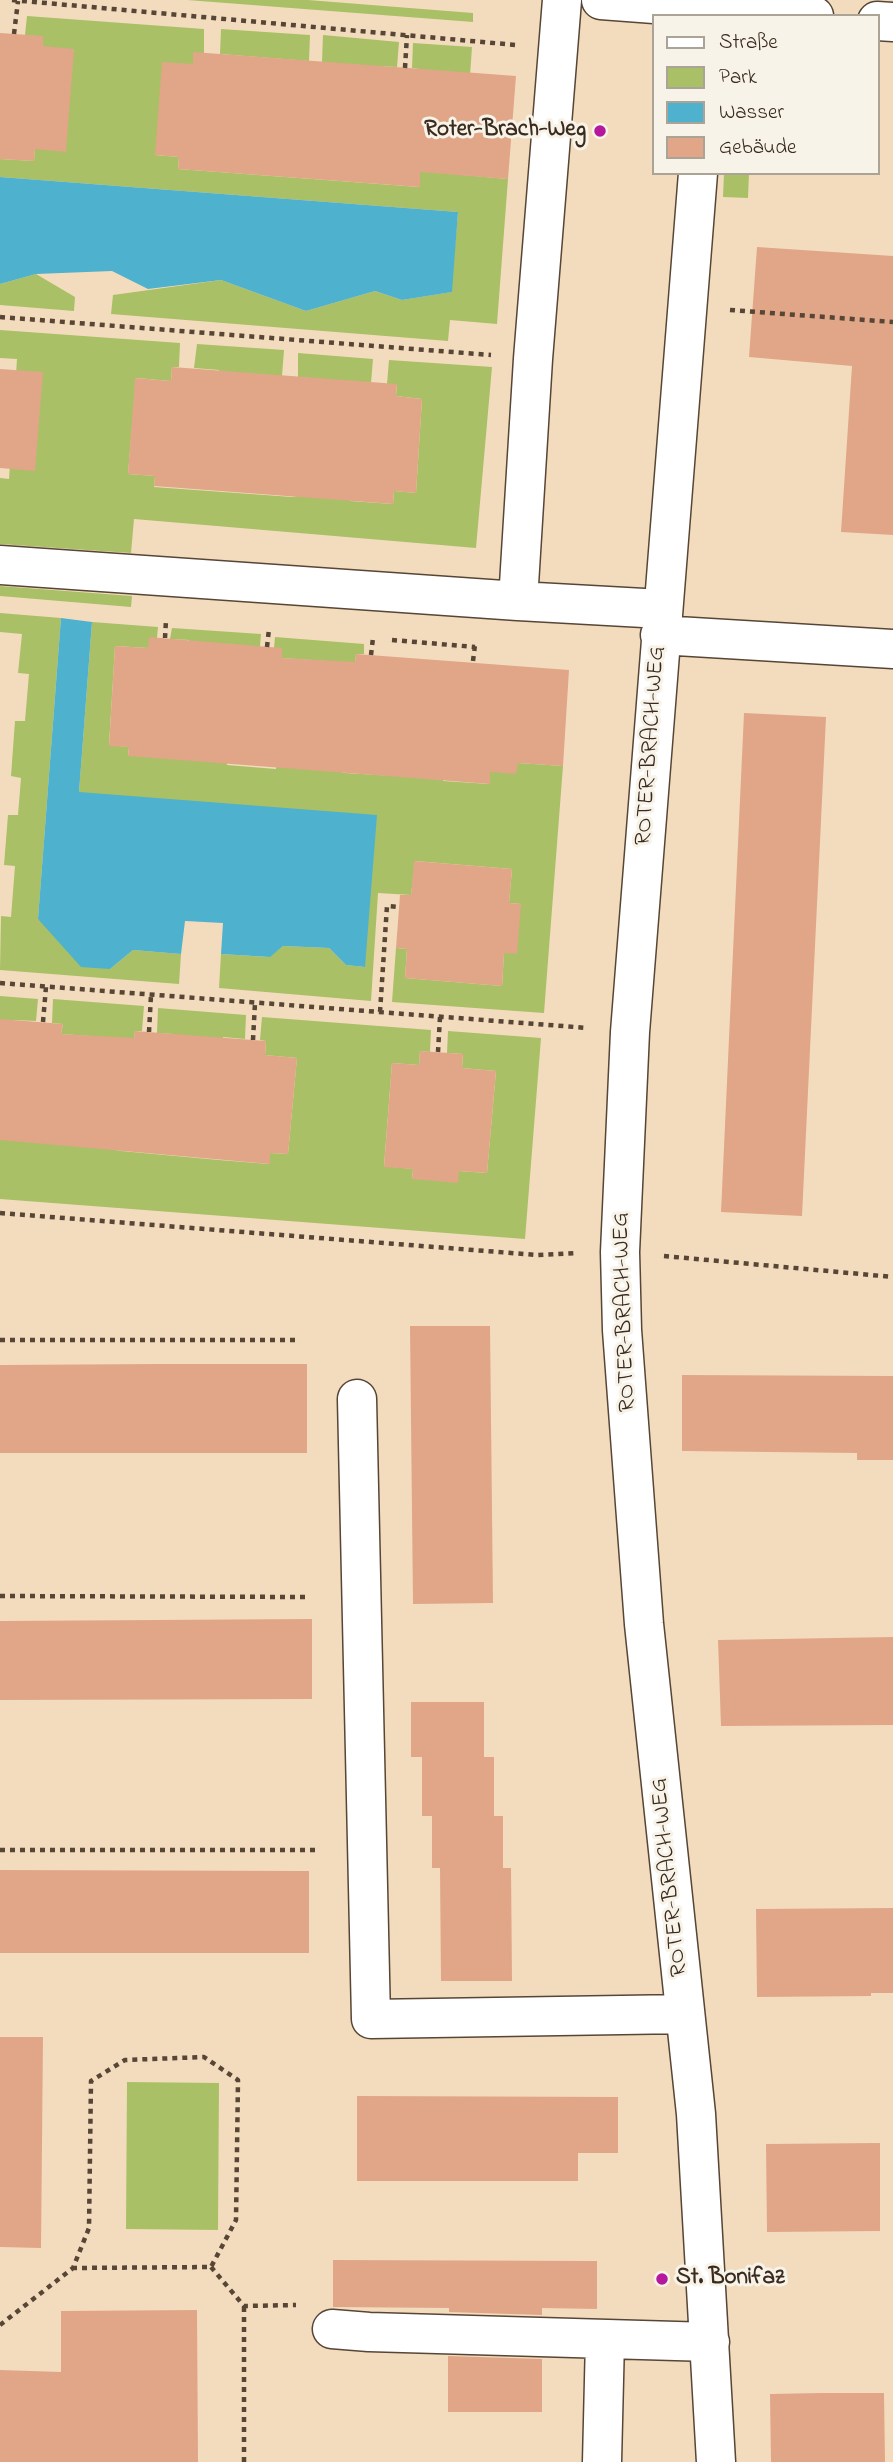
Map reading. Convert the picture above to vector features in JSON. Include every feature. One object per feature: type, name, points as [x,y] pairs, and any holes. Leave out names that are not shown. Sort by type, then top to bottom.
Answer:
[{"type":"street","points":[[518,601],[533,359],[562,0]]},
{"type":"street","points":[[601,0],[788,14]]},
{"type":"street","name":"ROTER-BRACH-WEG","points":[[698,175],[630,1032],[620,1252],[622,1330],[644,1624],[696,2114],[716,2462]]},
{"type":"street","points":[[0,565],[518,601],[661,622],[893,649]]},
{"type":"street","points":[[358,1399],[371,2019],[684,2014]]},
{"type":"street","points":[[332,2329],[710,2342]]},
{"type":"street","points":[[602,2462],[605,2339]]},
{"type":"path","points":[[12,0],[558,48]]},
{"type":"path","points":[[14,34],[18,1]]},
{"type":"path","points":[[405,68],[407,35]]},
{"type":"path","points":[[689,307],[893,321]]},
{"type":"path","points":[[0,317],[533,359]]},
{"type":"path","points":[[165,638],[166,621]]},
{"type":"path","points":[[267,647],[269,629]]},
{"type":"path","points":[[372,655],[373,638]]},
{"type":"path","points":[[380,1012],[387,906],[400,907]]},
{"type":"path","points":[[0,983],[630,1032]]},
{"type":"path","points":[[43,1022],[46,987]]},
{"type":"path","points":[[149,1032],[151,995]]},
{"type":"path","points":[[253,1040],[255,1003]]},
{"type":"path","points":[[438,1052],[440,1017]]},
{"type":"path","points":[[0,1213],[537,1255],[620,1252],[893,1277]]},
{"type":"path","points":[[0,1339],[298,1339]]},
{"type":"path","points":[[0,1596],[305,1597]]},
{"type":"path","points":[[0,1850],[315,1850]]},
{"type":"path","points":[[0,2325],[73,2268],[89,2228],[91,2081],[125,2060],[204,2057],[238,2080],[236,2220],[211,2267]]},
{"type":"path","points":[[73,2268],[211,2267]]},
{"type":"path","points":[[211,2267],[244,2306],[244,2462]]},
{"type":"path","points":[[244,2306],[311,2305],[332,2329]]},
{"type":"green space","points":[[187,0],[308,0],[473,13],[473,22]]},
{"type":"green space","points":[[27,16],[204,29],[204,53],[194,53],[193,64],[155,155],[179,157],[178,169],[419,187],[419,69],[412,68],[413,43],[472,47],[463,175],[508,179],[497,324],[450,320],[448,341],[111,314],[113,295],[221,280],[306,311],[375,291],[402,300],[451,292],[458,212],[0,177],[0,159],[34,161],[43,37],[25,35]]},
{"type":"green space","points":[[221,29],[310,35],[309,61],[220,54]]},
{"type":"green space","points":[[323,35],[399,42],[397,67],[379,66],[378,77],[322,62]]},
{"type":"green space","points":[[724,175],[749,175],[748,198],[723,197]]},
{"type":"green space","points":[[36,274],[75,297],[74,311],[0,305],[0,284]]},
{"type":"green space","points":[[0,330],[180,343],[179,367],[172,367],[171,381],[136,378],[128,474],[155,476],[154,487],[292,497],[350,489],[350,501],[393,504],[394,491],[416,493],[422,399],[396,396],[397,385],[387,384],[389,360],[492,367],[476,548],[134,519],[131,553],[0,544],[0,478],[9,479],[17,359],[0,358]]},
{"type":"green space","points":[[197,344],[284,350],[282,376],[218,384],[219,370],[194,368]]},
{"type":"green space","points":[[298,353],[373,359],[371,383],[298,377]]},
{"type":"green space","points":[[0,586],[132,596],[131,607],[0,596]]},
{"type":"green space","points":[[0,613],[61,618],[38,919],[110,969],[133,950],[181,954],[179,984],[0,970],[1,916],[11,917],[15,866],[4,865],[8,815],[18,815],[21,778],[11,776],[15,721],[25,721],[29,674],[18,673],[22,634],[0,632]]},
{"type":"green space","points":[[92,622],[158,627],[157,638],[148,648],[115,646],[109,745],[129,747],[128,755],[228,756],[227,765],[276,769],[277,757],[345,773],[394,776],[444,770],[443,781],[489,784],[490,772],[518,763],[563,766],[544,1013],[392,1002],[396,948],[407,949],[405,978],[502,986],[504,953],[521,904],[509,903],[512,869],[415,861],[411,895],[378,893],[371,1001],[219,988],[221,954],[269,957],[283,946],[329,948],[346,965],[365,967],[79,792]]},
{"type":"green space","points":[[172,628],[261,634],[260,647],[189,651],[189,640],[170,639]]},
{"type":"green space","points":[[275,637],[364,644],[364,654],[356,654],[355,663],[282,658],[282,648],[274,648]]},
{"type":"green space","points":[[0,996],[38,999],[36,1021],[14,1020],[13,1030],[0,1028]]},
{"type":"green space","points":[[53,999],[144,1006],[142,1031],[135,1031],[134,1039],[61,1034],[63,1024],[52,1023]]},
{"type":"green space","points":[[158,1008],[246,1015],[245,1039],[223,1037],[222,1046],[172,1042],[173,1034],[157,1033]]},
{"type":"green space","points":[[262,1017],[431,1030],[430,1052],[420,1051],[419,1065],[392,1063],[384,1166],[413,1169],[412,1179],[459,1171],[487,1173],[496,1071],[462,1068],[463,1054],[447,1053],[448,1031],[541,1038],[525,1239],[0,1199],[0,1129],[121,1151],[219,1160],[269,1164],[270,1153],[288,1154],[297,1058],[265,1055],[266,1041],[260,1040]]},
{"type":"green space","points":[[127,2082],[219,2083],[218,2230],[126,2229]]},
{"type":"water","points":[[0,177],[458,212],[452,292],[402,300],[375,291],[306,311],[221,280],[148,289],[112,271],[36,274],[0,284]]},
{"type":"water","points":[[61,618],[92,622],[79,792],[377,815],[365,967],[346,965],[329,948],[283,946],[270,957],[221,954],[223,923],[185,921],[181,954],[133,950],[110,969],[81,967],[38,919]]},
{"type":"building","points":[[0,33],[43,36],[43,46],[74,49],[66,152],[35,149],[34,161],[0,159]]},
{"type":"building","points":[[193,52],[516,76],[508,179],[420,172],[420,187],[178,169],[179,157],[155,155],[162,62],[193,64]]},
{"type":"building","points":[[757,247],[893,256],[893,535],[841,532],[852,366],[749,357]]},
{"type":"building","points":[[172,367],[397,384],[396,396],[422,399],[416,493],[394,491],[393,504],[154,486],[155,476],[128,474],[135,378],[171,381]]},
{"type":"building","points":[[0,369],[43,372],[35,471],[0,468]]},
{"type":"building","points":[[149,637],[282,648],[282,658],[355,662],[356,654],[569,670],[563,766],[518,763],[516,774],[490,772],[490,784],[128,756],[129,747],[109,746],[115,646],[148,648]]},
{"type":"building","points":[[744,713],[826,717],[802,1216],[721,1212]]},
{"type":"building","points":[[414,861],[512,869],[509,903],[521,904],[517,954],[504,953],[502,986],[405,978],[407,949],[396,948],[400,895],[411,895]]},
{"type":"building","points":[[0,1019],[63,1024],[61,1034],[134,1038],[135,1031],[266,1041],[265,1055],[297,1058],[288,1154],[270,1153],[270,1164],[0,1140]]},
{"type":"building","points":[[420,1051],[463,1054],[462,1068],[496,1071],[487,1173],[459,1171],[458,1183],[412,1179],[413,1169],[384,1167],[392,1063],[419,1065]]},
{"type":"building","points":[[410,1326],[490,1326],[493,1603],[413,1604]]},
{"type":"building","points":[[307,1364],[307,1453],[0,1453],[0,1365]]},
{"type":"building","points":[[682,1375],[893,1376],[893,1460],[857,1460],[857,1453],[682,1451]]},
{"type":"building","points":[[312,1619],[312,1699],[0,1700],[0,1621]]},
{"type":"building","points":[[893,1637],[893,1725],[721,1726],[718,1640]]},
{"type":"building","points":[[411,1702],[484,1702],[484,1757],[494,1757],[494,1816],[503,1816],[503,1868],[511,1868],[512,1981],[441,1981],[440,1868],[432,1868],[432,1816],[422,1816],[422,1757],[411,1757]]},
{"type":"building","points":[[0,1870],[309,1871],[309,1953],[0,1953]]},
{"type":"building","points":[[893,1908],[893,1993],[871,1993],[871,1996],[757,1997],[756,1909]]},
{"type":"building","points":[[0,2037],[43,2037],[41,2248],[0,2247]]},
{"type":"building","points":[[357,2096],[618,2097],[618,2153],[578,2153],[578,2181],[357,2181]]},
{"type":"building","points":[[880,2143],[880,2231],[767,2232],[766,2144]]},
{"type":"building","points":[[333,2260],[597,2261],[597,2309],[542,2308],[542,2315],[449,2312],[449,2308],[333,2307]]},
{"type":"building","points":[[197,2310],[198,2462],[0,2462],[0,2370],[61,2372],[61,2311]]},
{"type":"building","points":[[448,2356],[542,2359],[542,2412],[448,2412]]},
{"type":"building","points":[[884,2393],[885,2462],[771,2462],[770,2394]]},
{"type":"place","name":"Roter-Brach-Weg","points":[[600,131]]},
{"type":"place","name":"St. Bonifaz","points":[[662,2279]]}]
